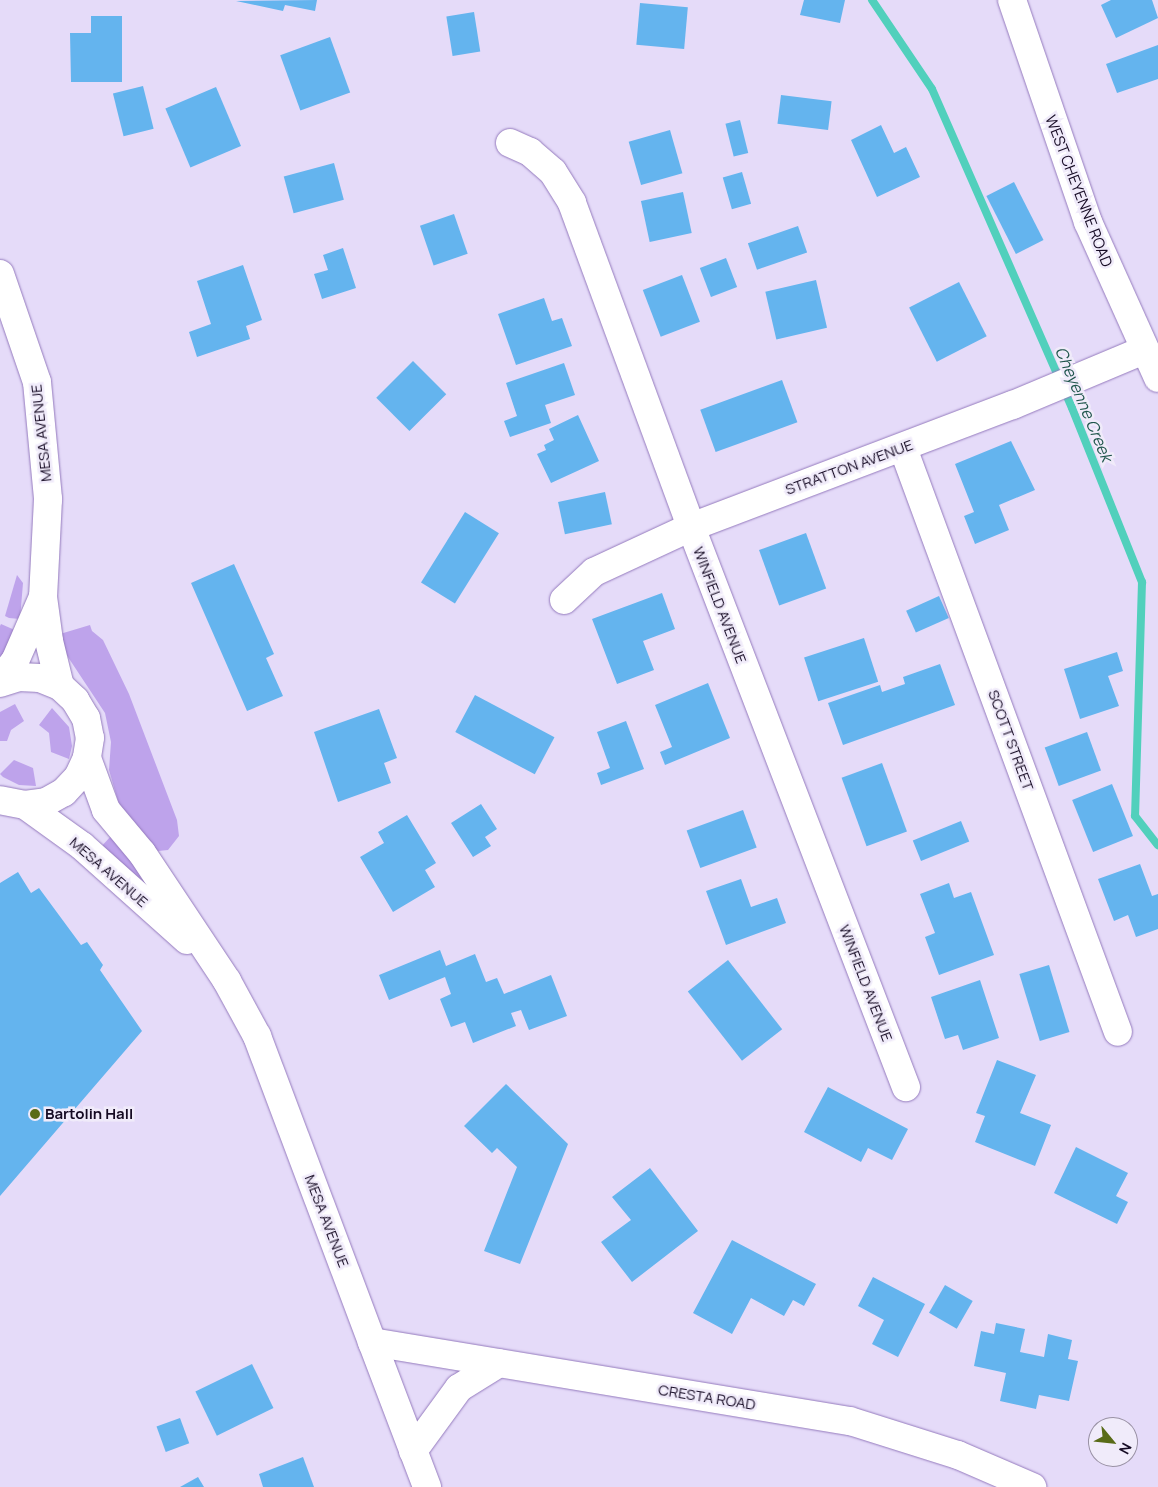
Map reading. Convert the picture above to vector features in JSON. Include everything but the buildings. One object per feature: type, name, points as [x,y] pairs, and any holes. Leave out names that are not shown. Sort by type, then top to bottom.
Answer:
[{"type":"street","name":"WEST CHEYENNE ROAD","points":[[1012,0],[1088,222],[1158,378]]},
{"type":"street","name":"WINFIELD AVENUE","points":[[510,143],[530,152],[553,172],[572,203],[690,527],[906,1087]]},
{"type":"street","name":"MESA AVENUE","points":[[0,274],[37,382],[48,499],[43,597],[49,641],[60,686]]},
{"type":"street","name":"STRATTON AVENUE","points":[[564,600],[594,572],[690,527],[903,448],[1144,350]]},
{"type":"street","name":"SCOTT STREET","points":[[903,448],[1118,1032]]},
{"type":"street","name":"MESA AVENUE","points":[[0,682],[16,661],[43,597]]},
{"type":"street","points":[[0,682],[19,677],[40,678],[60,686],[75,700],[86,718],[90,738],[87,758],[78,777],[64,792],[46,802],[12,802]]},
{"type":"street","name":"MESA AVENUE","points":[[87,758],[106,810],[142,853],[212,963],[226,981],[257,1036],[427,1487]]},
{"type":"street","name":"MESA AVENUE","points":[[12,802],[82,846],[212,963]]},
{"type":"street","name":"CRESTA ROAD","points":[[372,1342],[850,1421],[958,1455],[1032,1487]]},
{"type":"street","points":[[414,1451],[459,1388],[499,1363]]},
{"type":"shaded area","points":[[17,575],[23,583],[20,619],[5,616]]},
{"type":"shaded area","points":[[1,624],[17,631],[0,661],[0,626]]},
{"type":"shaded area","points":[[90,625],[92,631],[103,640],[129,694],[177,820],[179,836],[168,850],[158,851],[126,816],[118,801],[109,770],[111,742],[105,713],[64,651],[60,634]]},
{"type":"shaded area","points":[[15,704],[24,721],[11,730],[7,741],[0,741],[0,712]]},
{"type":"shaded area","points":[[52,708],[69,727],[72,746],[69,759],[51,752],[49,733],[39,725]]},
{"type":"shaded area","points":[[14,760],[33,768],[36,786],[19,785],[0,774]]},
{"type":"shaded area","points":[[111,836],[140,870],[141,882],[100,848]]},
{"type":"waterway","name":"Cheyenne Creek","points":[[872,0],[932,89],[1072,408],[1142,582],[1135,816],[1158,845]]},
{"type":"place","name":"Bartolin Hall","points":[[35,1114]]}]
